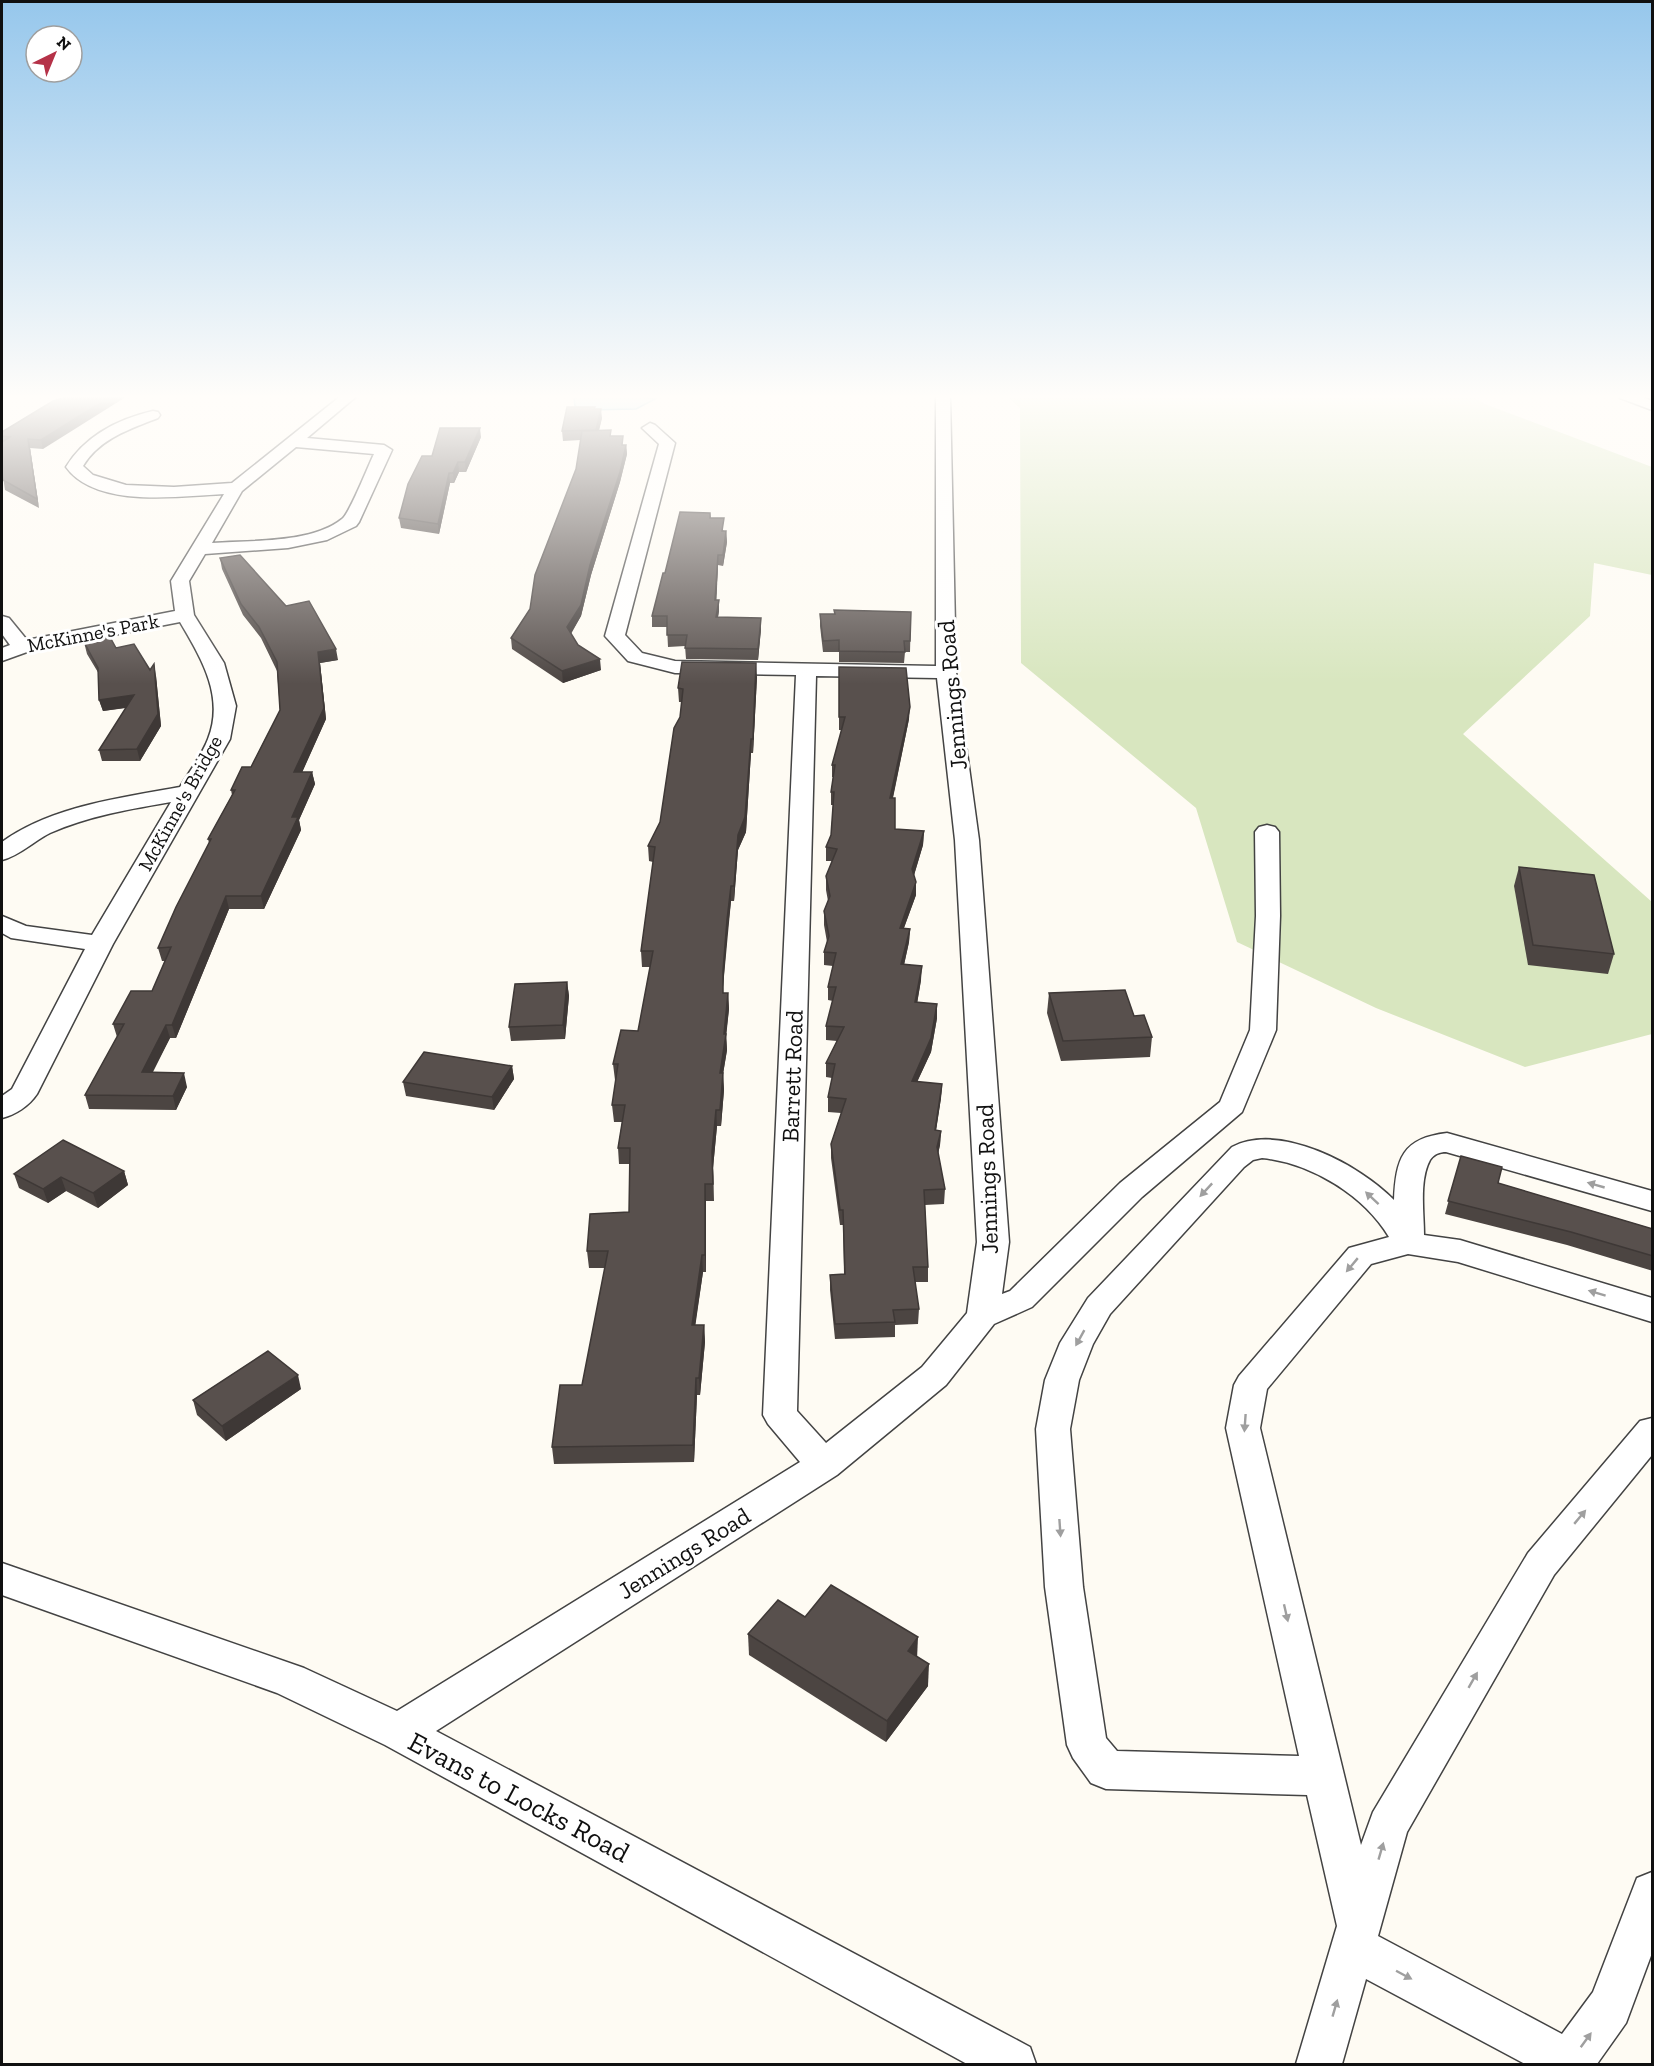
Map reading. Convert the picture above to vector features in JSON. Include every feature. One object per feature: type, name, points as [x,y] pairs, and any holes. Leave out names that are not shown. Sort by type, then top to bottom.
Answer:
[{"type":"street","name":"McKinne's Bridge","points":[[2,1109],[23,1094],[100,944],[219,740],[226,706],[214,663],[185,615],[180,581],[234,491]]},
{"type":"street","points":[[198,549],[288,543],[321,536],[350,522],[364,491]]},
{"type":"street","points":[[654,491],[615,636],[635,657],[675,667],[946,672]]},
{"type":"street","name":"Jennings Road","points":[[399,1732],[824,1465],[934,1376],[983,1316],[993,1242],[967,840],[946,672],[944,491]]},
{"type":"street","name":"McKinne's Park","points":[[2,655],[22,647],[185,615]]},
{"type":"street","points":[[2,622],[22,647]]},
{"type":"street","name":"Barrett Road","points":[[806,670],[780,1415],[824,1465]]},
{"type":"street","points":[[2,853],[16,840],[89,811],[190,792]]},
{"type":"street","points":[[983,1316],[1021,1299],[1131,1190],[1232,1106],[1263,1030],[1268,916],[1267,832]]},
{"type":"street","points":[[2,923],[20,933],[100,944]]},
{"type":"street","points":[[1408,1243],[1413,1165],[1421,1151],[1434,1144],[1447,1142],[1653,1201]]},
{"type":"street","points":[[1324,1776],[1106,1770],[1087,1745],[1064,1587],[1053,1429],[1062,1380],[1077,1343],[1099,1306],[1234,1160],[1246,1152],[1288,1151],[1317,1162],[1360,1186],[1390,1215],[1408,1243]]},
{"type":"street","points":[[1653,1310],[1460,1251],[1408,1243],[1360,1256],[1251,1385],[1243,1428],[1324,1776],[1356,1937],[1569,2063],[1610,2007],[1653,1893]]},
{"type":"street","points":[[1319,2064],[1388,1826],[1535,1574],[1653,1431]]},
{"type":"street","name":"Evans to Locks Road","points":[[2,1579],[290,1680],[399,1732],[1013,2064]]},
{"type":"green space","points":[[1020,491],[1652,491],[1652,575],[1594,563],[1590,616],[1463,734],[1652,902],[1652,1034],[1525,1067],[1376,1008],[1237,942],[1196,808],[1021,663]]},
{"type":"building","points":[[23,491],[36,491],[37,499]]},
{"type":"building","points":[[406,491],[445,491],[438,524],[399,518]]},
{"type":"building","points":[[567,491],[614,491],[590,565],[581,605],[567,627],[578,645],[600,659],[562,671],[511,638],[530,609],[535,575]]},
{"type":"building","points":[[680,512],[710,513],[710,518],[724,518],[722,531],[726,531],[723,555],[718,555],[715,600],[719,600],[716,617],[761,618],[758,649],[685,648],[687,635],[667,635],[667,616],[652,616]]},
{"type":"building","points":[[240,555],[286,606],[309,601],[336,649],[318,652],[324,708],[294,772],[312,772],[292,817],[298,817],[261,896],[226,896],[172,1025],[166,1025],[142,1072],[184,1073],[173,1096],[85,1095],[124,1024],[113,1024],[131,991],[152,991],[171,947],[158,948],[176,907],[211,839],[208,839],[235,790],[231,790],[242,767],[251,767],[280,710],[277,662],[259,627],[241,604],[220,558]]},
{"type":"building","points":[[834,610],[911,612],[910,641],[904,641],[905,652],[839,651],[839,640],[823,641],[820,614],[835,614]]},
{"type":"building","points":[[110,637],[116,648],[134,644],[150,670],[154,664],[158,714],[137,749],[99,750],[134,695],[99,700],[98,668],[84,642]]},
{"type":"building","points":[[682,662],[756,663],[753,739],[751,739],[745,817],[738,835],[734,886],[731,886],[727,920],[723,971],[723,993],[728,993],[724,1034],[726,1034],[720,1073],[723,1073],[720,1110],[716,1110],[712,1152],[713,1184],[705,1184],[705,1255],[702,1255],[692,1325],[704,1325],[699,1378],[696,1378],[693,1445],[552,1447],[560,1385],[582,1385],[608,1251],[587,1251],[590,1214],[629,1212],[630,1148],[618,1148],[625,1105],[612,1105],[618,1064],[613,1064],[621,1030],[638,1031],[653,951],[641,951],[655,847],[648,846],[660,822],[674,728],[680,717],[683,689],[678,688]]},
{"type":"building","points":[[839,667],[906,668],[910,707],[890,798],[895,798],[895,829],[924,831],[912,869],[916,882],[900,928],[910,929],[901,964],[922,966],[915,1002],[937,1004],[931,1038],[912,1081],[942,1084],[935,1130],[941,1131],[937,1147],[945,1189],[924,1190],[928,1267],[913,1267],[919,1309],[893,1310],[895,1322],[835,1324],[830,1275],[845,1274],[843,1210],[840,1210],[831,1144],[846,1099],[828,1097],[835,1064],[826,1063],[844,1027],[826,1026],[836,987],[828,987],[836,953],[824,952],[829,936],[824,911],[830,896],[826,876],[837,849],[826,847],[831,835],[834,792],[831,792],[835,765],[832,765],[845,717],[839,717]]},
{"type":"building","points":[[1519,867],[1594,875],[1614,954],[1533,945]]},
{"type":"building","points":[[567,982],[563,1025],[509,1027],[515,984]]},
{"type":"building","points":[[1125,990],[1134,1016],[1144,1015],[1152,1037],[1063,1041],[1049,993]]},
{"type":"building","points":[[424,1052],[512,1066],[492,1097],[403,1082]]},
{"type":"building","points":[[63,1140],[124,1171],[93,1193],[61,1177],[43,1189],[14,1174]]},
{"type":"building","points":[[1461,1156],[1502,1167],[1498,1183],[1653,1229],[1653,1256],[1571,1232],[1448,1201]]},
{"type":"building","points":[[268,1351],[298,1375],[222,1426],[193,1400]]},
{"type":"building","points":[[831,1585],[918,1637],[908,1651],[929,1664],[887,1721],[748,1634],[778,1600],[805,1617]]}]
